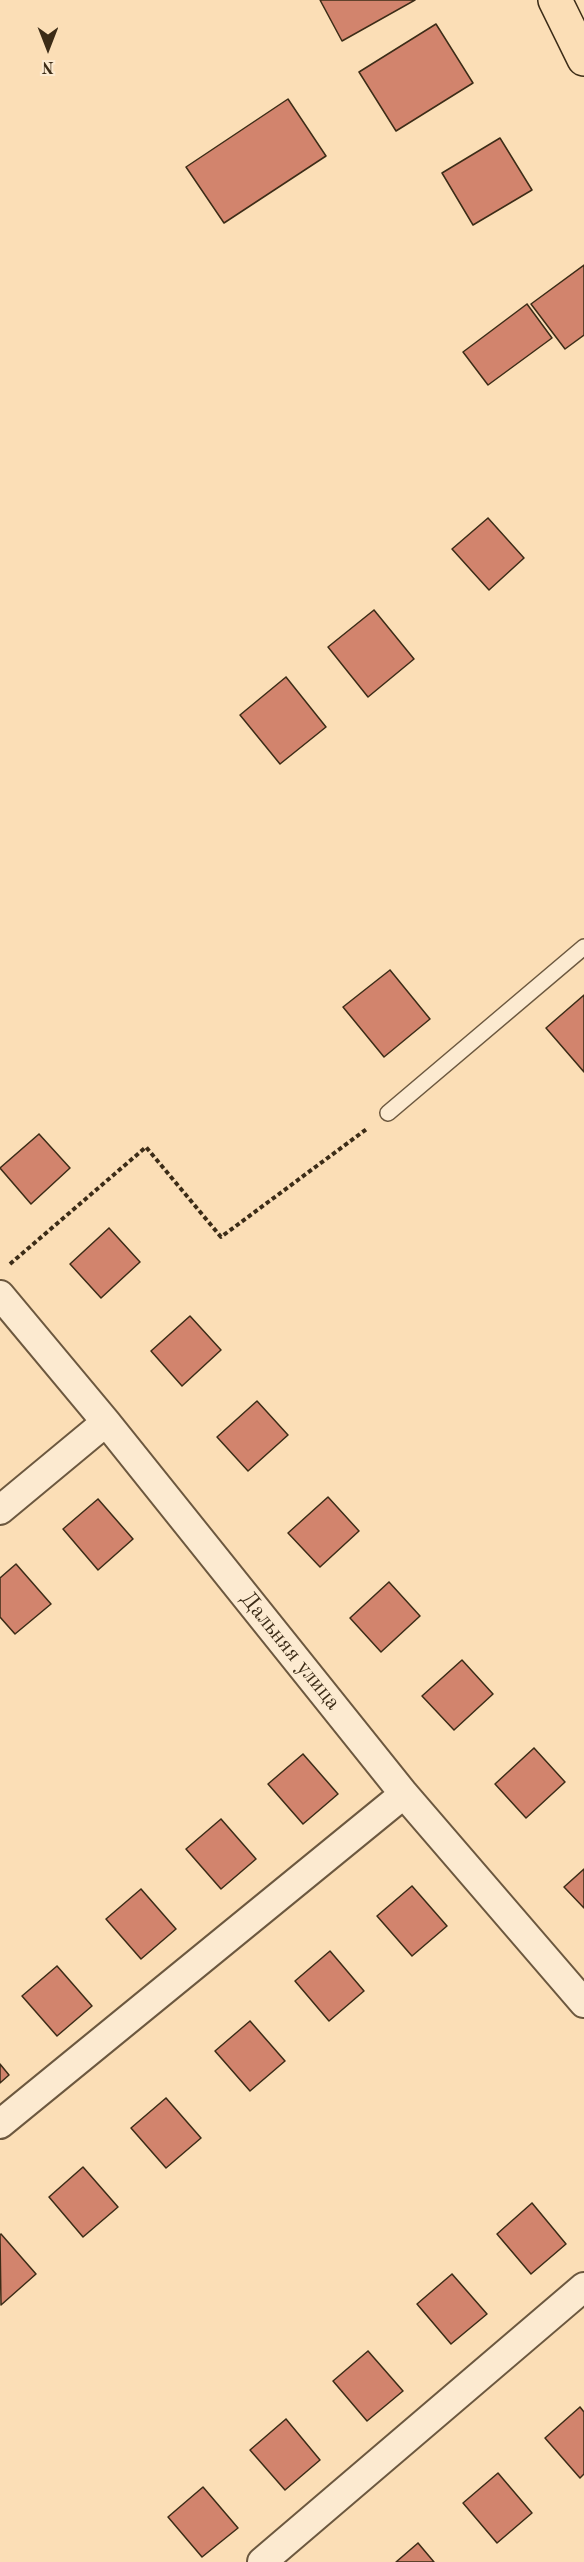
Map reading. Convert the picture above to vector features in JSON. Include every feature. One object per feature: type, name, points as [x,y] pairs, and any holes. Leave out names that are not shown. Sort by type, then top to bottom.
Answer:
[{"type":"main road","points":[[555,0],[584,59]]},
{"type":"street","name":"Дальняя улица","points":[[0,1295],[106,1422],[404,1794],[584,2003]]},
{"type":"street","points":[[0,1510],[106,1422]]},
{"type":"street","points":[[0,2124],[404,1794]]},
{"type":"street","points":[[262,2562],[584,2287]]},
{"type":"lane","points":[[388,1113],[584,947]]},
{"type":"path","points":[[9,1264],[146,1147],[221,1237],[388,1113]]},
{"type":"building","points":[[320,0],[415,0],[342,41]]},
{"type":"building","points":[[436,24],[473,83],[396,131],[359,72]]},
{"type":"building","points":[[288,99],[326,156],[224,223],[186,167]]},
{"type":"building","points":[[500,138],[532,190],[473,225],[442,173]]},
{"type":"building","points":[[584,265],[584,335],[565,349],[531,304]]},
{"type":"building","points":[[527,304],[552,338],[488,385],[463,352]]},
{"type":"building","points":[[488,518],[524,558],[489,590],[452,549]]},
{"type":"building","points":[[374,610],[414,659],[368,697],[328,647]]},
{"type":"building","points":[[286,677],[326,727],[280,764],[240,715]]},
{"type":"building","points":[[390,970],[430,1019],[384,1057],[343,1007]]},
{"type":"building","points":[[584,995],[584,1072],[546,1028]]},
{"type":"building","points":[[39,1134],[70,1168],[31,1204],[0,1168]]},
{"type":"building","points":[[109,1228],[140,1262],[101,1298],[70,1264]]},
{"type":"building","points":[[190,1316],[221,1350],[182,1386],[151,1351]]},
{"type":"building","points":[[257,1401],[288,1435],[248,1471],[217,1437]]},
{"type":"building","points":[[328,1497],[359,1531],[320,1567],[288,1533]]},
{"type":"building","points":[[98,1499],[133,1539],[98,1570],[63,1529]]},
{"type":"building","points":[[16,1564],[51,1604],[15,1634],[0,1617],[0,1578]]},
{"type":"building","points":[[389,1582],[420,1616],[381,1652],[350,1618]]},
{"type":"building","points":[[462,1660],[493,1694],[454,1730],[422,1696]]},
{"type":"building","points":[[534,1748],[565,1782],[526,1818],[495,1784]]},
{"type":"building","points":[[303,1754],[338,1794],[303,1824],[268,1784]]},
{"type":"building","points":[[221,1819],[256,1859],[221,1889],[186,1849]]},
{"type":"building","points":[[584,1869],[584,1908],[564,1887]]},
{"type":"building","points":[[412,1886],[447,1926],[412,1956],[377,1916]]},
{"type":"building","points":[[141,1889],[176,1929],[141,1959],[106,1919]]},
{"type":"building","points":[[330,1951],[364,1991],[329,2021],[295,1981]]},
{"type":"building","points":[[57,1966],[92,2006],[57,2036],[22,1996]]},
{"type":"building","points":[[250,2021],[285,2061],[250,2091],[215,2051]]},
{"type":"building","points":[[0,2064],[9,2075],[0,2083]]},
{"type":"building","points":[[166,2098],[201,2138],[166,2168],[131,2128]]},
{"type":"building","points":[[83,2167],[118,2207],[83,2237],[49,2197]]},
{"type":"building","points":[[532,2203],[566,2244],[531,2274],[497,2234]]},
{"type":"building","points":[[0,2235],[36,2274],[1,2305]]},
{"type":"building","points":[[452,2274],[487,2314],[451,2344],[417,2304]]},
{"type":"building","points":[[368,2351],[403,2391],[367,2421],[333,2381]]},
{"type":"building","points":[[580,2407],[584,2412],[584,2474],[580,2478],[545,2438]]},
{"type":"building","points":[[286,2419],[320,2460],[285,2490],[250,2450]]},
{"type":"building","points":[[498,2473],[532,2513],[497,2543],[463,2503]]},
{"type":"building","points":[[203,2487],[238,2528],[202,2557],[168,2517]]},
{"type":"building","points":[[418,2543],[434,2562],[396,2562]]}]
